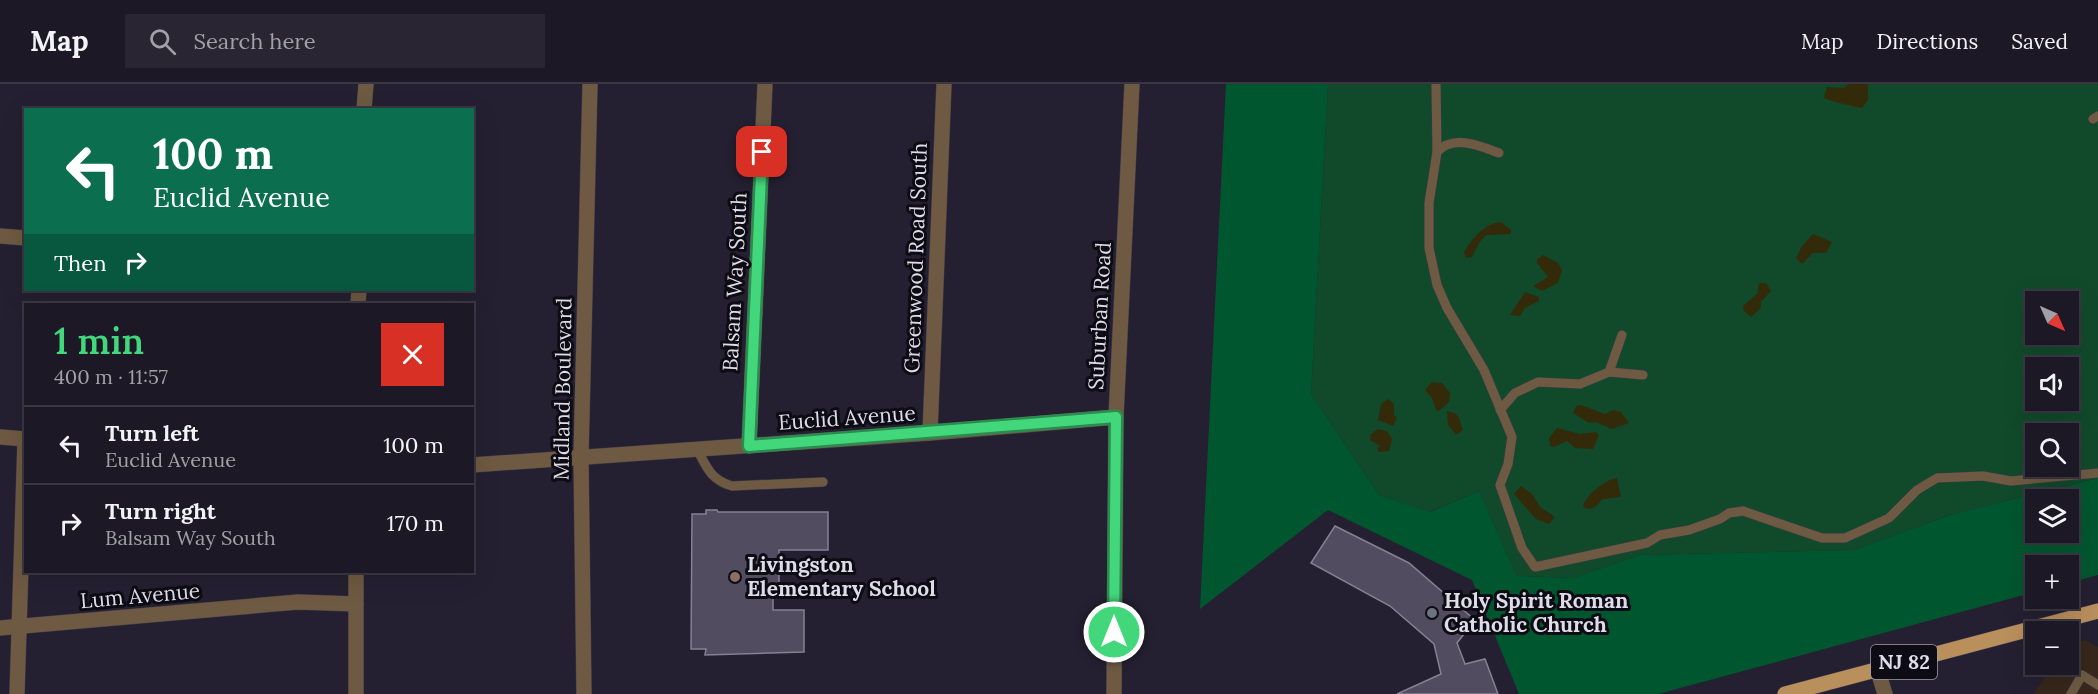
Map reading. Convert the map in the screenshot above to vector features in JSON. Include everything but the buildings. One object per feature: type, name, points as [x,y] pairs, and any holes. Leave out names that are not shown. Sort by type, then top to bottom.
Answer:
[{"type":"main road","name":"NJ 82","points":[[1788,694],[1877,668],[2098,611]]},
{"type":"street","points":[[364,108],[366,84]]},
{"type":"street","name":"Midland Boulevard","points":[[584,694],[581,457],[590,84]]},
{"type":"street","name":"Balsam Way South","points":[[749,446],[765,84]]},
{"type":"street","name":"Greenwood Road South","points":[[930,433],[944,84]]},
{"type":"street","name":"Suburban Road","points":[[1114,694],[1116,417],[1132,84]]},
{"type":"street","points":[[0,236],[24,238]]},
{"type":"street","name":"Euclid Avenue","points":[[474,465],[930,433],[1116,417]]},
{"type":"street","points":[[0,437],[24,439]]},
{"type":"street","points":[[17,694],[24,470]]},
{"type":"street","points":[[356,573],[356,694]]},
{"type":"street","name":"Lum Avenue","points":[[0,628],[298,602],[356,604]]},
{"type":"street","points":[[1877,668],[1885,694]]},
{"type":"lane","points":[[1436,84],[1437,152],[1429,203],[1429,248],[1437,285],[1447,308],[1484,370],[1512,437],[1508,464],[1500,485],[1522,548],[1535,567],[1647,543],[1660,535],[1689,530],[1720,519],[1728,513],[1743,511],[1822,538],[1845,538],[1889,518],[1917,490],[1937,478],[1983,476],[2011,481],[2098,473]]},
{"type":"lane","points":[[1437,152],[1444,145],[1461,142],[1473,143],[1499,153]]},
{"type":"lane","points":[[1609,372],[1622,335]]},
{"type":"lane","points":[[1500,410],[1515,393],[1538,382],[1580,384],[1609,372],[1643,375]]},
{"type":"lane","points":[[697,449],[711,475],[718,482],[732,486],[823,482]]},
{"type":"lane","points":[[2071,694],[2082,675],[2098,685]]},
{"type":"shaded area","points":[[2085,640],[2098,647],[2098,694],[2034,694],[2046,675],[2079,675],[2079,642]]},
{"type":"green space","points":[[1226,84],[1328,84],[1311,394],[1379,495],[1430,512],[1479,491],[1517,576],[1573,578],[1640,555],[1854,550],[1950,515],[2025,496],[2025,543],[2079,543],[2079,489],[2054,489],[2098,478],[2098,575],[2079,580],[2079,555],[2025,555],[2025,595],[1658,694],[1519,694],[1472,580],[1328,510],[1200,609]]},
{"type":"green space","points":[[1328,84],[2098,84],[2098,478],[2054,489],[2025,489],[2025,496],[1950,515],[1854,550],[1640,555],[1573,578],[1517,576],[1479,491],[1429,512],[1379,495],[1311,394]]},
{"type":"sand","points":[[1849,84],[1868,84],[1868,100],[1862,108],[1824,98],[1827,87],[1843,88]]},
{"type":"sand","points":[[1501,222],[1511,230],[1511,234],[1486,235],[1472,257],[1466,258],[1464,252],[1479,232]]},
{"type":"sand","points":[[1813,234],[1832,242],[1826,253],[1813,253],[1802,264],[1796,258],[1802,246]]},
{"type":"sand","points":[[1543,255],[1558,263],[1562,270],[1558,283],[1542,291],[1533,286],[1548,277],[1537,263],[1537,259]]},
{"type":"sand","points":[[1759,283],[1766,283],[1771,291],[1761,302],[1761,308],[1751,317],[1744,311],[1743,306],[1757,294]]},
{"type":"sand","points":[[1525,292],[1539,297],[1539,301],[1525,308],[1520,316],[1510,315]]},
{"type":"sand","points":[[1432,382],[1442,383],[1450,393],[1449,402],[1439,411],[1436,410],[1432,398],[1425,390]]},
{"type":"sand","points":[[1388,399],[1394,404],[1394,415],[1397,418],[1393,426],[1378,420],[1381,404]]},
{"type":"sand","points":[[1581,405],[1605,414],[1613,410],[1621,412],[1629,423],[1612,429],[1596,422],[1589,423],[1573,413],[1576,406]]},
{"type":"sand","points":[[1447,411],[1455,413],[1460,420],[1463,430],[1456,435],[1448,425]]},
{"type":"sand","points":[[1557,428],[1580,434],[1596,432],[1599,435],[1593,449],[1575,448],[1567,441],[1554,447],[1550,446],[1549,438]]},
{"type":"sand","points":[[1378,429],[1387,431],[1392,439],[1389,451],[1379,452],[1377,448],[1380,446],[1370,440],[1371,434]]},
{"type":"sand","points":[[1617,478],[1621,497],[1603,499],[1594,508],[1587,509],[1583,506],[1597,488]]},
{"type":"sand","points":[[1521,486],[1532,494],[1541,508],[1553,515],[1554,518],[1549,524],[1536,519],[1514,494]]},
{"type":"place","name":"Livingston Elementary School","points":[[735,577]]},
{"type":"place","name":"Holy Spirit Roman Catholic Church","points":[[1432,613]]},
{"type":"route","points":[[762,152],[749,446],[1116,417],[1114,632]]}]
